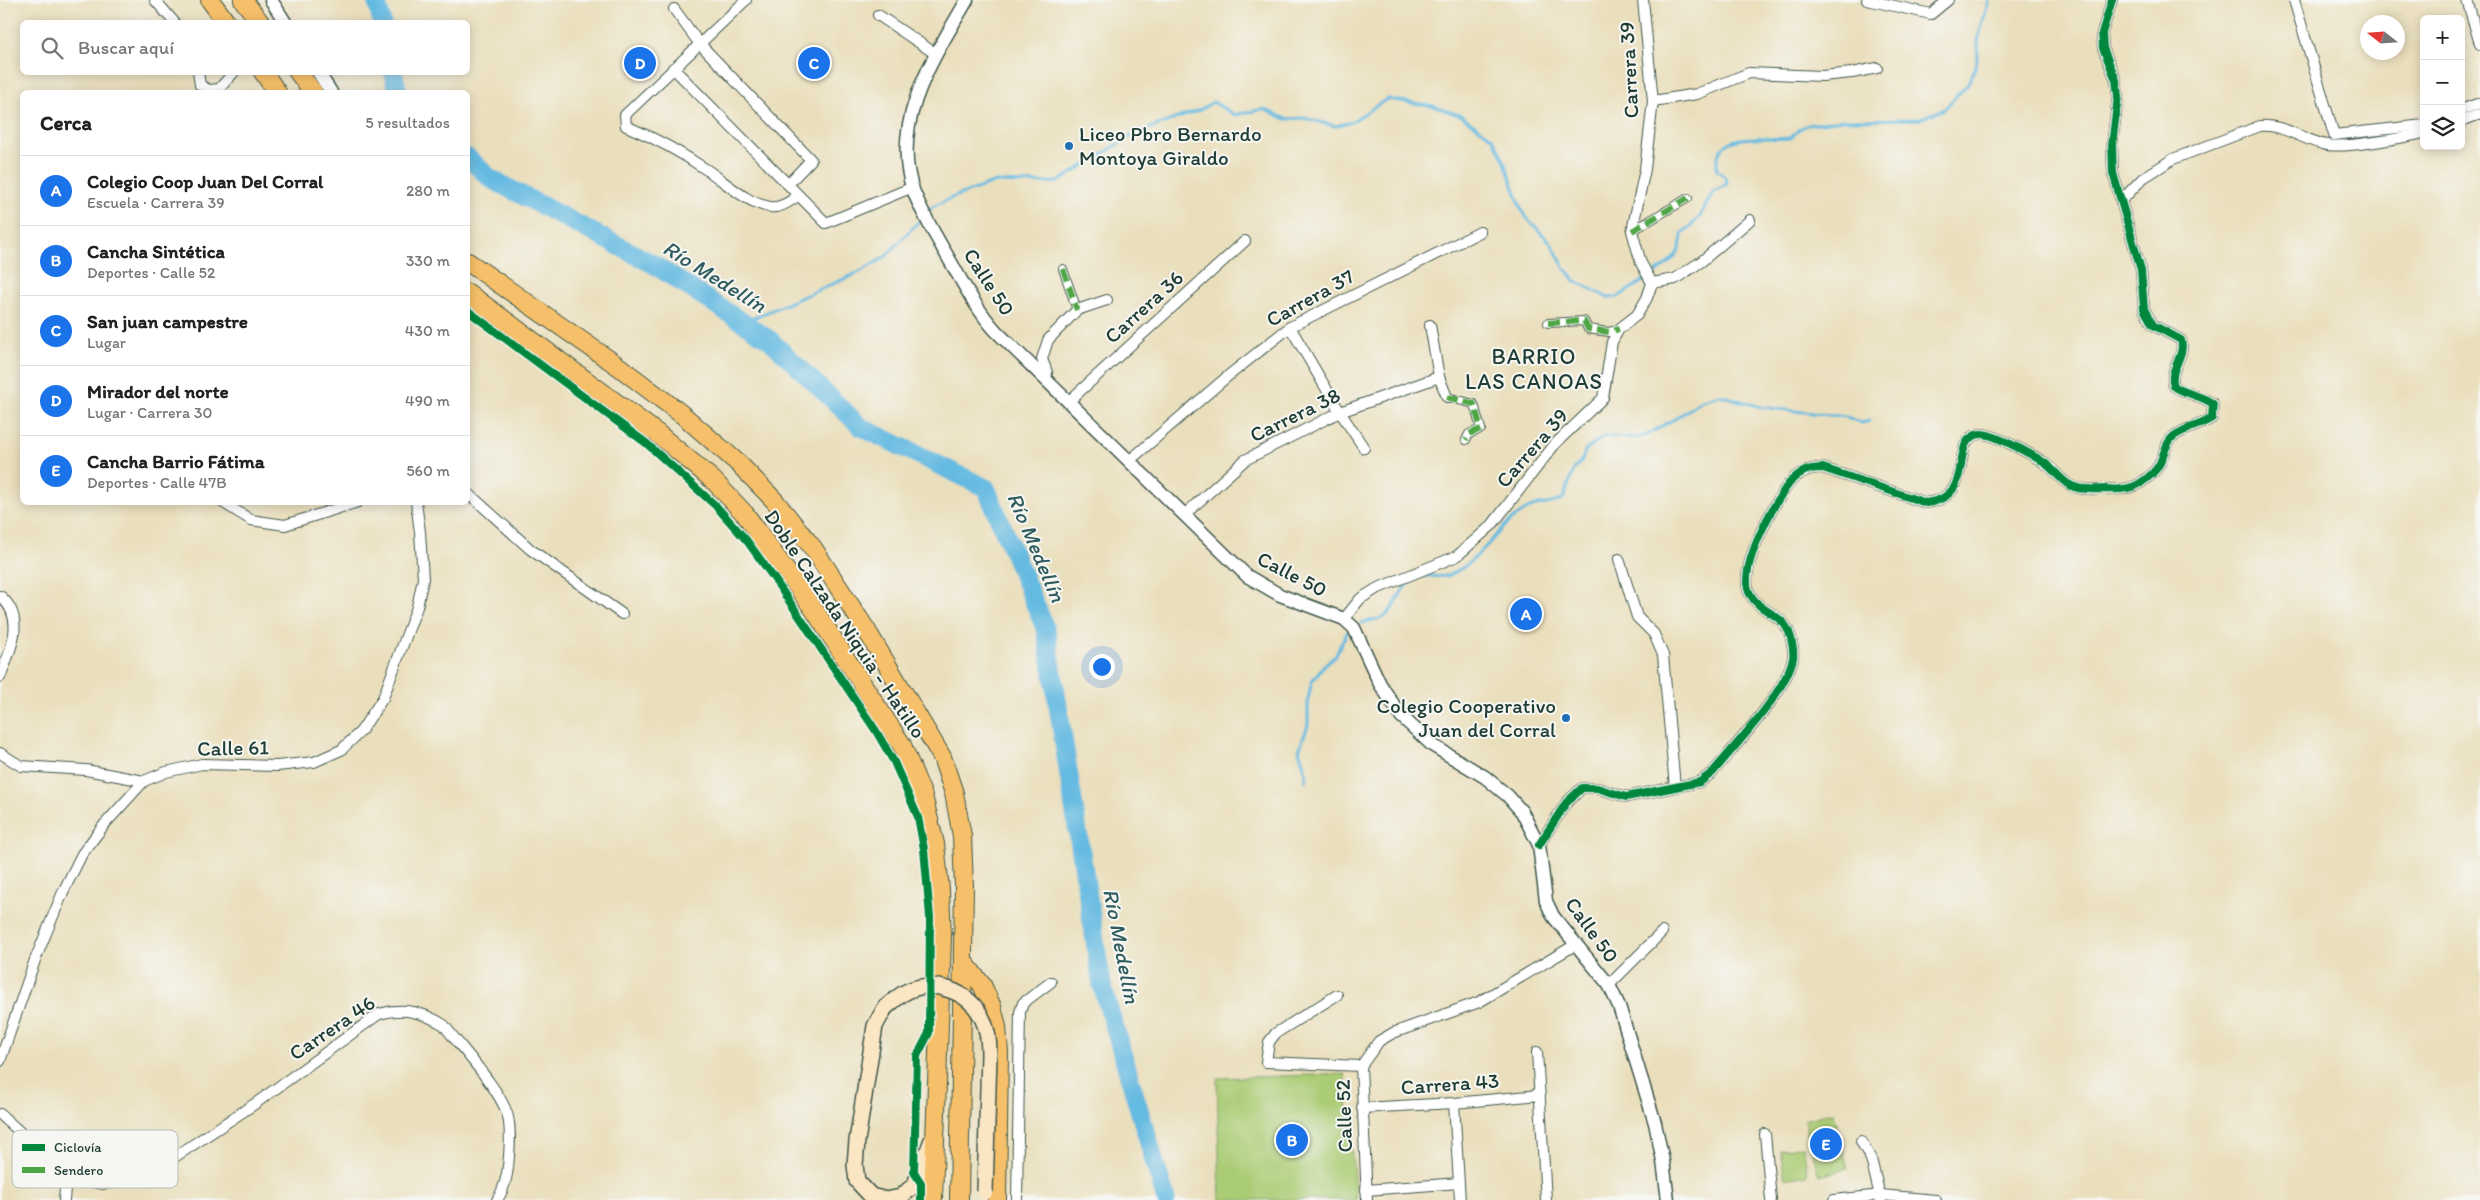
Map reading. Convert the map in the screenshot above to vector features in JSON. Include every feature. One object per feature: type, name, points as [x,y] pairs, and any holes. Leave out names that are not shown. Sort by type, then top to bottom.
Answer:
[{"type":"highway","points":[[210,0],[225,20]]},
{"type":"highway","points":[[243,0],[258,20]]},
{"type":"highway","points":[[265,75],[276,90]]},
{"type":"highway","points":[[300,75],[312,90]]},
{"type":"highway","name":"Doble Calzada Niquia - Hatillo","points":[[470,263],[618,366],[684,416],[738,464],[774,500],[813,548],[868,631],[942,757],[954,793],[962,836],[963,961],[959,1200]]},
{"type":"highway","name":"Doble Calzada Niquia - Hatillo","points":[[470,294],[658,433],[713,480],[745,514],[809,603],[902,745],[923,796],[935,844],[940,889],[942,938],[933,1200]]},
{"type":"highway","points":[[963,961],[982,985],[992,1007],[997,1027],[999,1053],[990,1198]]},
{"type":"main road","points":[[936,1132],[915,1184],[901,1197],[886,1200],[871,1196],[863,1190],[857,1181],[855,1165],[875,1026],[885,1008],[904,993],[934,986],[954,991],[965,997],[983,1018],[988,1034],[990,1198]]},
{"type":"street","points":[[155,0],[172,20]]},
{"type":"street","points":[[271,0],[284,20]]},
{"type":"street","points":[[746,0],[625,115],[626,126],[654,138],[684,155],[753,201],[772,208],[785,204],[798,196]]},
{"type":"street","name":"Calle 50","points":[[967,0],[922,82],[911,114],[908,134],[908,167],[912,188],[927,221],[978,308],[996,331],[1247,576],[1280,595],[1344,619],[1354,628],[1380,684],[1401,716],[1432,745],[1468,765],[1508,796],[1522,812],[1539,845],[1546,901],[1553,916],[1575,946],[1609,986],[1619,1006],[1655,1123],[1663,1161],[1668,1200]]},
{"type":"street","name":"Carrera 39","points":[[1644,0],[1653,101],[1645,169],[1632,231],[1641,263],[1652,283]]},
{"type":"street","points":[[1867,0],[1931,14],[1948,0]]},
{"type":"street","points":[[1539,845],[1566,803],[1582,788],[1597,788],[1626,797],[1700,782],[1713,772],[1784,684],[1794,656],[1790,630],[1785,622],[1758,603],[1750,593],[1747,584],[1748,568],[1760,537],[1784,490],[1793,479],[1804,471],[1812,468],[1823,468],[1926,503],[1938,502],[1956,486],[1966,443],[1971,438],[1981,434],[1992,436],[2046,463],[2068,484],[2087,489],[2118,490],[2138,485],[2155,471],[2174,436],[2212,418],[2213,404],[2207,399],[2183,393],[2174,386],[2172,374],[2183,345],[2177,337],[2153,325],[2144,308],[2141,270],[2113,173],[2112,146],[2118,96],[2116,80],[2103,48],[2102,33],[2112,0]]},
{"type":"street","points":[[2294,0],[2336,146]]},
{"type":"street","points":[[2467,0],[2480,44]]},
{"type":"street","points":[[674,9],[699,43],[812,160],[788,184]]},
{"type":"street","points":[[878,15],[936,54]]},
{"type":"street","points":[[673,68],[826,223],[912,188]]},
{"type":"street","points":[[1653,101],[1697,94],[1749,73],[1839,75],[1877,68]]},
{"type":"street","points":[[198,75],[200,84],[209,90],[219,89],[231,75]]},
{"type":"street","points":[[320,75],[330,90]]},
{"type":"street","points":[[2465,109],[2480,103]]},
{"type":"street","points":[[2465,120],[2480,114]]},
{"type":"street","points":[[2334,135],[2420,124]]},
{"type":"street","points":[[2122,201],[2142,178],[2173,159],[2260,126],[2272,125],[2286,129],[2314,142],[2336,146],[2420,134]]},
{"type":"street","points":[[1632,231],[1688,198]]},
{"type":"street","points":[[1548,323],[1584,322],[1588,329],[1608,332],[1619,328],[1637,315],[1647,298],[1652,283],[1675,279],[1702,260],[1750,220]]},
{"type":"street","name":"Carrera 37","points":[[1129,461],[1228,376],[1290,326],[1480,232]]},
{"type":"street","name":"Carrera 36","points":[[1068,402],[1245,241]]},
{"type":"street","points":[[1063,269],[1078,310]]},
{"type":"street","points":[[1046,380],[1048,372],[1042,359],[1048,340],[1078,310],[1107,300]]},
{"type":"street","points":[[1430,325],[1439,377],[1447,397],[1474,404],[1481,429],[1468,434],[1466,440]]},
{"type":"street","points":[[1290,326],[1340,412],[1364,448]]},
{"type":"street","name":"Carrera 39","points":[[1344,619],[1360,599],[1376,589],[1457,556],[1492,525],[1555,444],[1603,398],[1612,342],[1619,328]]},
{"type":"street","name":"Carrera 38","points":[[1184,515],[1245,460],[1340,412],[1439,377]]},
{"type":"street","points":[[470,495],[530,549],[622,614]]},
{"type":"street","points":[[227,505],[251,520],[285,525],[348,505]]},
{"type":"street","name":"Calle 61","points":[[0,1061],[35,960],[63,892],[82,854],[104,825],[144,781],[166,772],[202,764],[277,766],[314,762],[341,750],[361,731],[383,698],[417,607],[423,579],[416,505]]},
{"type":"street","points":[[1619,560],[1636,618],[1654,634],[1663,655],[1675,787]]},
{"type":"street","points":[[0,596],[12,614],[16,629],[13,644],[0,677]]},
{"type":"street","points":[[0,753],[21,766],[86,770],[144,781]]},
{"type":"street","points":[[1609,986],[1662,932]]},
{"type":"street","points":[[1361,1066],[1379,1041],[1393,1032],[1479,1002],[1575,946]]},
{"type":"street","points":[[1017,1200],[1020,1012],[1024,1003],[1051,982]]},
{"type":"street","name":"Calle 52","points":[[1338,995],[1276,1033],[1269,1042],[1266,1062],[1361,1066],[1366,1195]]},
{"type":"street","name":"Carrera 46","points":[[178,1155],[256,1103],[379,1014],[402,1009],[433,1018],[444,1025],[499,1096],[508,1116],[511,1135],[508,1170],[502,1193],[497,1200]]},
{"type":"street","points":[[1537,1052],[1546,1200]]},
{"type":"street","name":"Carrera 43","points":[[1362,1108],[1540,1096]]},
{"type":"street","points":[[1454,1103],[1460,1200]]},
{"type":"street","points":[[0,1114],[18,1130]]},
{"type":"street","points":[[1765,1134],[1771,1200]]},
{"type":"street","points":[[1861,1141],[1871,1159],[1881,1197]]},
{"type":"street","points":[[1366,1195],[1459,1183]]},
{"type":"street","points":[[1834,1200],[1881,1197],[1936,1200]]},
{"type":"green space","points":[[1345,1074],[1356,1200],[1220,1200],[1217,1078]]},
{"type":"green space","points":[[1833,1112],[1848,1169],[1819,1176],[1804,1120]]},
{"type":"green space","points":[[1803,1146],[1808,1175],[1785,1179],[1780,1150]]},
{"type":"waterway","name":"Río Medellín","points":[[376,0],[381,20]]},
{"type":"waterway","points":[[1654,274],[1674,258],[1680,248],[1682,234],[1699,218],[1713,192],[1727,184],[1726,178],[1717,170],[1718,156],[1723,147],[1732,141],[1756,138],[1791,138],[1799,129],[1808,125],[1842,120],[1920,119],[1944,109],[1967,85],[1976,67],[1979,35],[1989,0]]},
{"type":"waterway","name":"Río Medellín","points":[[394,75],[398,90]]},
{"type":"waterway","points":[[927,213],[932,207],[956,196],[996,182],[1058,182],[1136,133],[1200,110],[1213,102],[1235,115],[1263,109],[1286,119],[1304,118],[1335,126],[1351,122],[1387,99],[1433,106],[1462,116],[1493,138],[1504,160],[1521,208],[1527,218],[1551,243],[1564,267],[1574,280],[1608,298],[1618,297],[1646,279]]},
{"type":"waterway","name":"Río Medellín","points":[[470,160],[491,179],[653,264],[770,340],[861,427],[986,488],[1046,630],[1102,985],[1166,1200]]},
{"type":"waterway","points":[[744,322],[858,273],[885,257],[923,217]]},
{"type":"waterway","name":"BARRIO LAS CANOAS","points":[[1362,623],[1382,618],[1389,613],[1410,581],[1423,576],[1449,575],[1470,562],[1505,526],[1524,511],[1534,506],[1553,503],[1563,499],[1574,470],[1583,458],[1585,451],[1604,436],[1635,438],[1647,435],[1702,400],[1720,395],[1761,407],[1846,417],[1862,423],[1869,421]]},
{"type":"waterway","name":"BARRIO LAS CANOAS","points":[[1306,781],[1306,773],[1299,750],[1308,725],[1308,699],[1312,681],[1324,665],[1335,656],[1348,631]]},
{"type":"marked path","points":[[1632,231],[1688,198]]},
{"type":"marked path","points":[[1063,269],[1077,310]]},
{"type":"marked path","points":[[1548,323],[1584,321],[1588,329],[1609,332],[1619,329]]},
{"type":"marked path","points":[[1447,397],[1474,404],[1481,429],[1469,434],[1466,440]]},
{"type":"cycle path","points":[[1539,845],[1566,803],[1582,788],[1597,788],[1626,797],[1700,782],[1713,772],[1771,702],[1788,672],[1793,658],[1793,647],[1785,625],[1780,619],[1761,607],[1750,594],[1747,583],[1748,569],[1753,552],[1768,518],[1785,489],[1802,472],[1823,468],[1926,503],[1942,498],[1952,490],[1958,479],[1965,445],[1971,438],[1981,434],[1995,437],[2033,456],[2046,464],[2062,480],[2077,488],[2123,489],[2139,484],[2154,472],[2160,463],[2167,445],[2174,436],[2212,418],[2213,404],[2174,386],[2173,374],[2181,352],[2181,340],[2153,325],[2144,309],[2141,270],[2113,173],[2112,145],[2118,96],[2116,80],[2103,48],[2102,33],[2112,0]]},
{"type":"cycle path","points":[[470,312],[646,443],[716,506],[747,541],[773,577],[876,731],[894,762],[918,817],[924,849],[930,917],[929,1033],[917,1056],[914,1172],[921,1183],[921,1200]]},
{"type":"place","name":"Mirador del norte","points":[[640,63]]},
{"type":"place","name":"San juan campestre","points":[[814,63]]},
{"type":"place","name":"Liceo Pbro Bernardo Montoya Giraldo","points":[[1069,146]]},
{"type":"place","name":"Colegio Coop Juan Del Corral","points":[[1526,614]]},
{"type":"place","name":"Colegio Cooperativo Juan del Corral","points":[[1566,718]]},
{"type":"place","name":"Cancha Sintética","points":[[1292,1140]]},
{"type":"place","name":"Cancha Barrio Fátima","points":[[1826,1144]]},
{"type":"district","name":"BARRIO LAS CANOAS","points":[[1534,368]]}]
